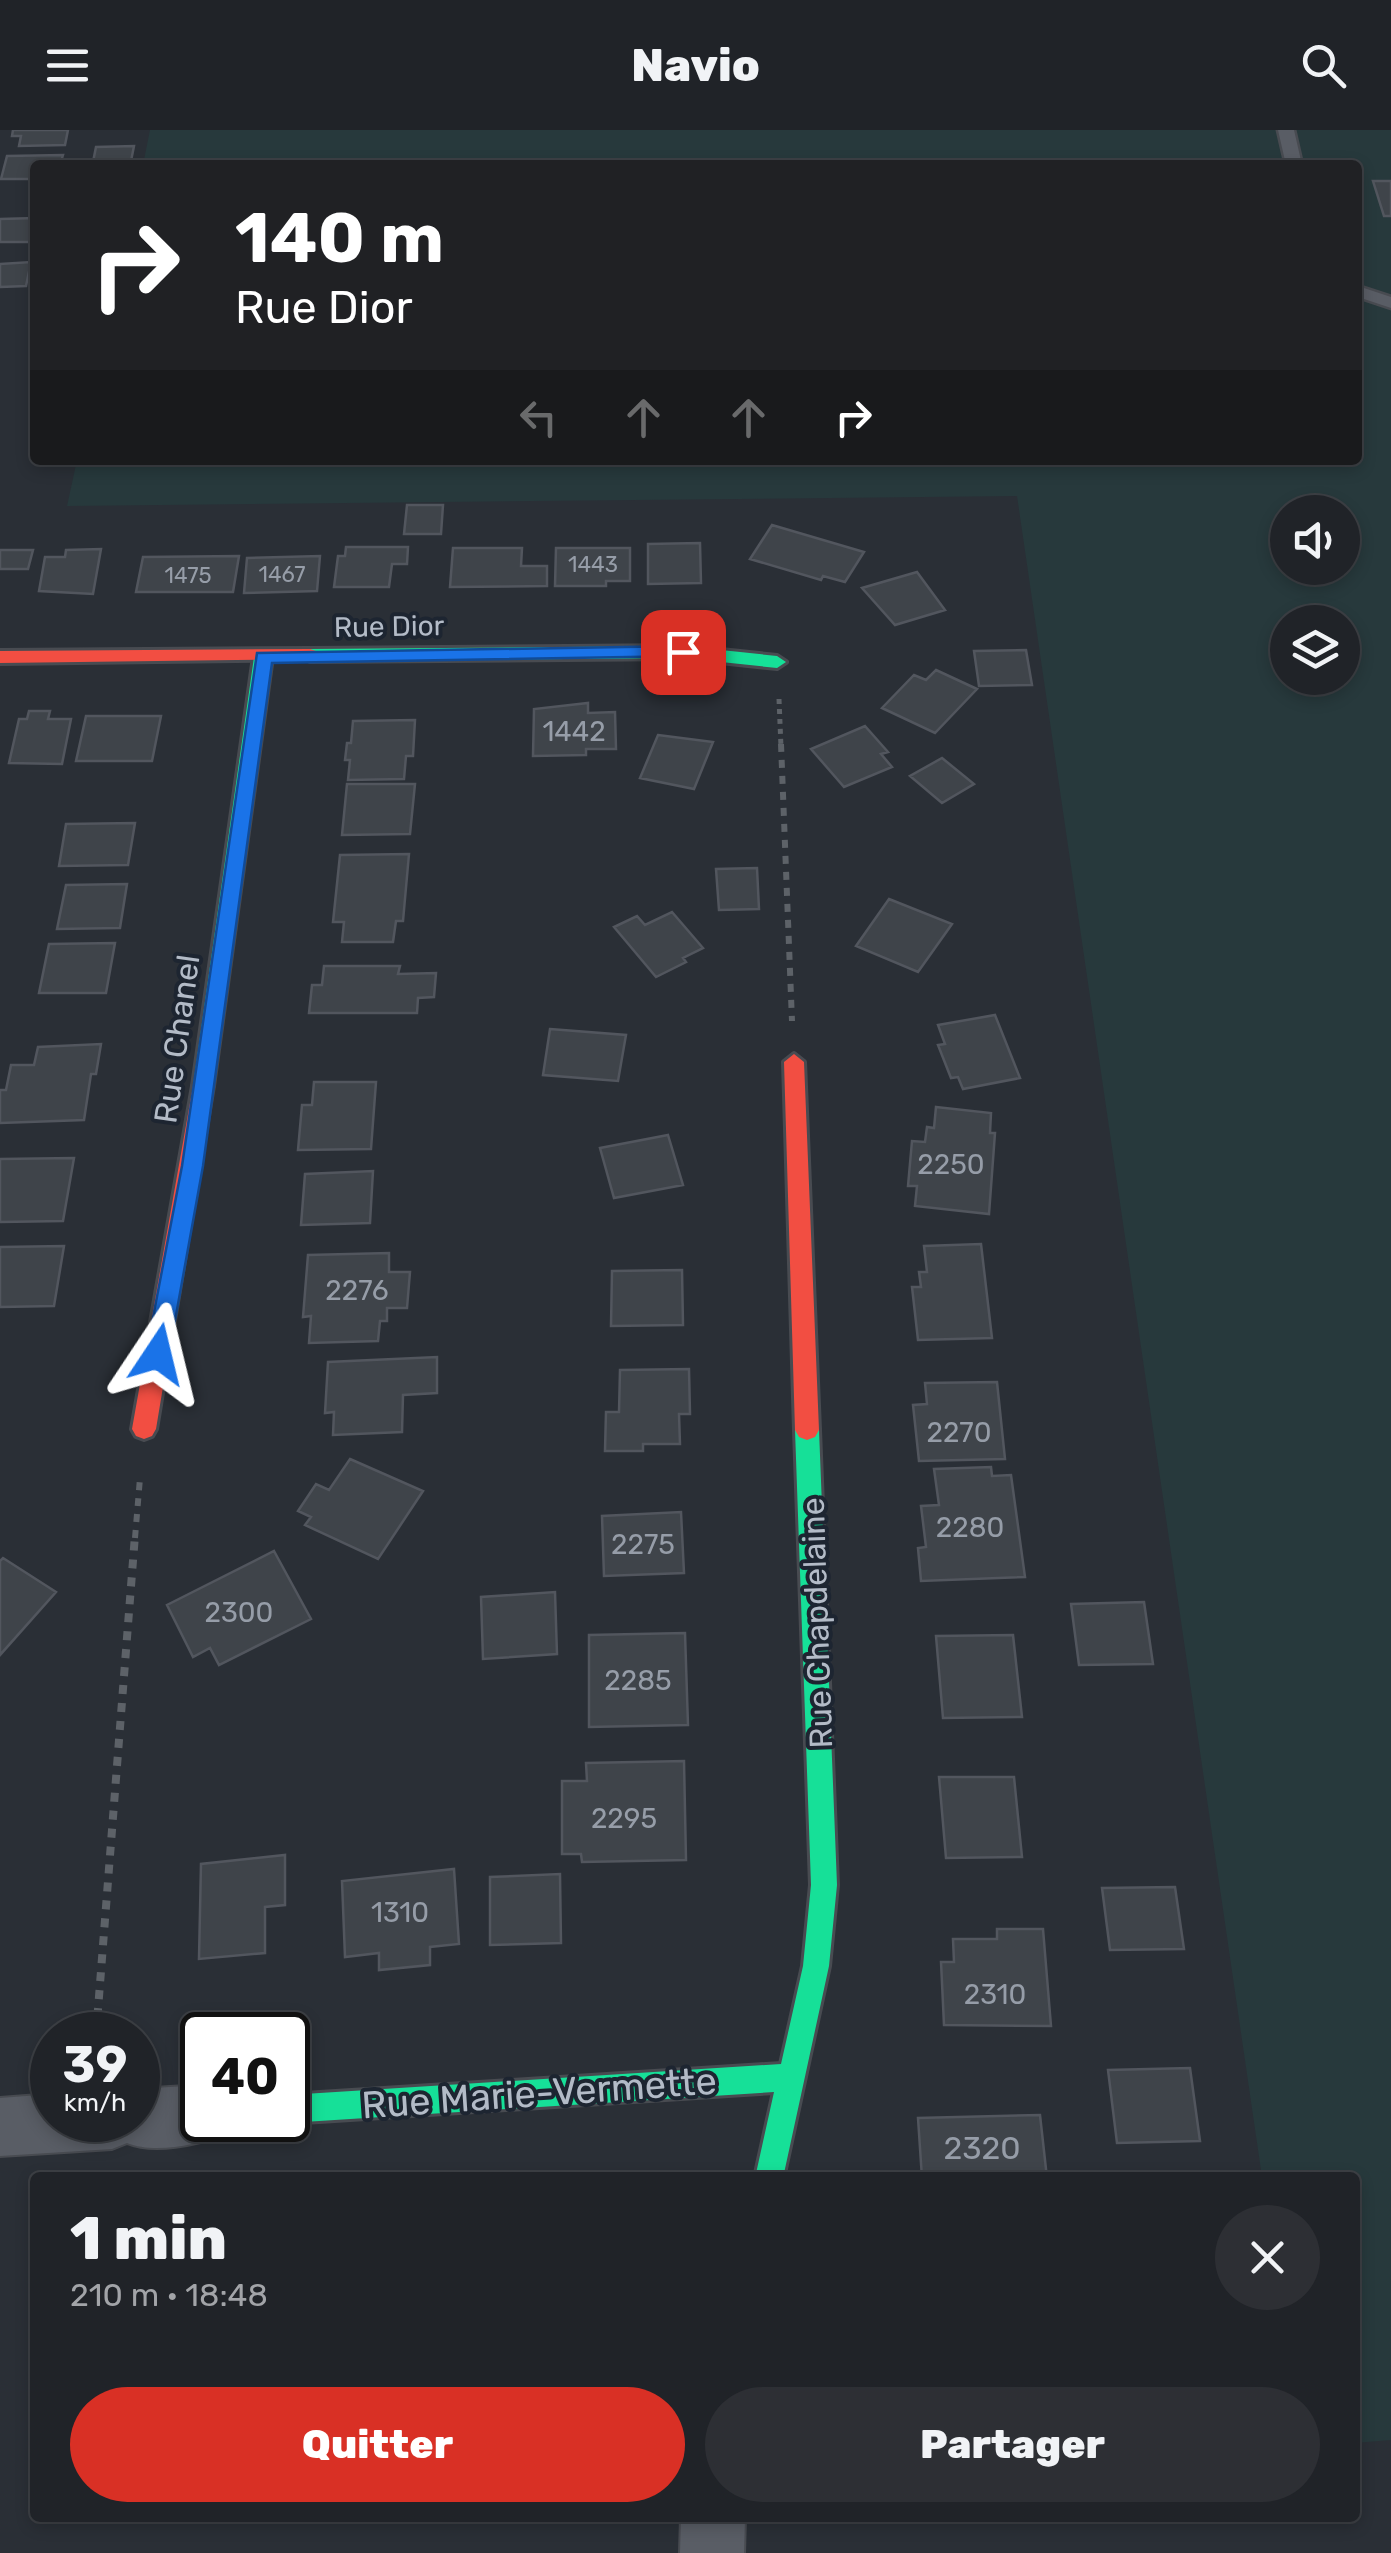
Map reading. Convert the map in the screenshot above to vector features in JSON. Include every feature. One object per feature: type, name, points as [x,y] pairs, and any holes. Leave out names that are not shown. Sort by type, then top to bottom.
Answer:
[{"type":"street","name":"Rue Dior","points":[[0,657],[683,652],[777,662]]},
{"type":"street","name":"Rue Chanel","points":[[144,1429],[192,1166],[263,657]]},
{"type":"street","name":"Rue Chapdelaine","points":[[769,2172],[816,1966],[824,1885],[794,1062]]},
{"type":"street","name":"Rue Marie-Vermette","points":[[310,2108],[790,2077]]},
{"type":"street","points":[[0,2127],[30,2125]]},
{"type":"street","points":[[712,2553],[714,2522]]},
{"type":"lane","points":[[1286,130],[1293,160]]},
{"type":"lane","points":[[1362,292],[1391,303]]},
{"type":"path","points":[[777,662],[794,1062]]},
{"type":"path","points":[[98,2012],[144,1429]]},
{"type":"shaded area","points":[[150,130],[1391,130],[1391,2440],[1360,2443],[1360,2172],[1261,2172],[1017,496],[67,506],[76,465],[1362,465],[1362,160],[144,160]]},
{"type":"building","points":[[13,130],[68,130],[65,145],[19,146],[21,136],[12,136]]},
{"type":"building","points":[[134,146],[131,160],[93,160],[96,147]]},
{"type":"building","points":[[63,155],[62,160],[30,160],[30,179],[1,179],[7,156]]},
{"type":"building","points":[[1373,181],[1391,181],[1391,216],[1384,216]]},
{"type":"building","points":[[30,218],[30,242],[0,242],[0,219]]},
{"type":"building","points":[[30,262],[26,286],[0,287],[0,264]]},
{"type":"building","points":[[407,505],[443,505],[441,534],[404,534]]},
{"type":"building","points":[[772,525],[864,552],[845,582],[823,576],[821,580],[750,559]]},
{"type":"building","points":[[700,543],[701,583],[648,584],[648,544]]},
{"type":"building","points":[[346,547],[408,547],[407,564],[392,564],[389,587],[334,587],[338,556],[345,556]]},
{"type":"building","points":[[453,548],[522,548],[521,566],[547,566],[547,586],[450,587]]},
{"type":"building","points":[[556,548],[630,548],[630,581],[606,581],[606,586],[555,586]]},
{"type":"building","points":[[101,549],[93,594],[39,591],[45,557],[65,557],[66,550]]},
{"type":"building","points":[[0,550],[33,550],[28,569],[0,569]]},
{"type":"building","points":[[239,556],[233,592],[136,592],[143,557]]},
{"type":"building","points":[[320,556],[317,591],[244,593],[247,558]]},
{"type":"building","points":[[917,572],[945,610],[895,625],[862,588]]},
{"type":"building","points":[[1026,650],[1032,685],[979,686],[974,651]]},
{"type":"building","points":[[936,670],[977,689],[935,733],[882,708],[914,675],[926,680]]},
{"type":"building","points":[[588,703],[588,713],[615,712],[616,749],[586,749],[586,755],[533,756],[534,709]]},
{"type":"building","points":[[29,711],[50,711],[48,719],[71,719],[62,764],[9,763],[19,719],[27,719]]},
{"type":"building","points":[[86,716],[161,716],[152,761],[76,761]]},
{"type":"building","points":[[415,720],[413,756],[406,756],[404,779],[348,780],[350,760],[345,760],[353,721]]},
{"type":"building","points":[[865,726],[888,752],[881,754],[892,767],[844,787],[811,749]]},
{"type":"building","points":[[658,735],[713,742],[694,789],[640,778]]},
{"type":"building","points":[[942,758],[974,784],[942,803],[910,776]]},
{"type":"building","points":[[347,784],[415,784],[410,834],[342,835]]},
{"type":"building","points":[[135,823],[128,865],[59,866],[66,824]]},
{"type":"building","points":[[409,854],[403,921],[396,921],[393,942],[342,942],[344,922],[333,922],[340,855]]},
{"type":"building","points":[[757,868],[759,909],[719,910],[716,869]]},
{"type":"building","points":[[127,884],[120,928],[57,929],[66,885]]},
{"type":"building","points":[[889,899],[952,924],[918,972],[856,946]]},
{"type":"building","points":[[672,912],[703,948],[656,977],[614,927],[637,916],[645,925]]},
{"type":"building","points":[[115,943],[106,993],[39,993],[49,944]]},
{"type":"building","points":[[324,966],[400,966],[398,974],[436,973],[434,997],[418,998],[417,1013],[309,1013],[312,985],[322,985]]},
{"type":"building","points":[[995,1015],[1020,1078],[963,1089],[958,1077],[951,1078],[938,1045],[945,1044],[938,1025]]},
{"type":"building","points":[[550,1029],[626,1035],[618,1081],[543,1075]]},
{"type":"building","points":[[101,1044],[96,1074],[91,1074],[84,1120],[0,1123],[0,1090],[6,1090],[11,1065],[34,1065],[38,1047]]},
{"type":"building","points":[[314,1082],[376,1082],[371,1149],[298,1150],[302,1105],[312,1105]]},
{"type":"building","points":[[936,1107],[991,1113],[990,1133],[995,1133],[989,1214],[915,1206],[917,1186],[908,1186],[912,1141],[925,1142],[927,1127],[934,1128]]},
{"type":"building","points":[[668,1135],[683,1185],[614,1198],[600,1148]]},
{"type":"building","points":[[74,1158],[63,1221],[0,1222],[0,1159]]},
{"type":"building","points":[[373,1171],[370,1223],[301,1225],[305,1174]]},
{"type":"building","points":[[981,1244],[992,1338],[918,1340],[912,1287],[921,1287],[919,1272],[927,1272],[924,1246]]},
{"type":"building","points":[[64,1246],[54,1306],[0,1307],[0,1247]]},
{"type":"building","points":[[389,1253],[389,1272],[410,1272],[407,1308],[387,1308],[387,1321],[380,1321],[378,1341],[309,1343],[311,1316],[303,1317],[308,1255]]},
{"type":"building","points":[[682,1270],[683,1325],[611,1326],[612,1271]]},
{"type":"building","points":[[437,1357],[437,1393],[403,1395],[402,1432],[333,1435],[334,1412],[325,1413],[328,1362]]},
{"type":"building","points":[[689,1369],[690,1414],[679,1414],[680,1444],[643,1444],[643,1451],[605,1451],[606,1412],[619,1412],[620,1370]]},
{"type":"building","points":[[997,1382],[1005,1459],[919,1461],[913,1405],[927,1404],[925,1383]]},
{"type":"building","points":[[350,1459],[423,1491],[378,1559],[305,1525],[311,1517],[298,1511],[316,1484],[329,1490]]},
{"type":"building","points":[[991,1467],[992,1476],[1011,1475],[1025,1577],[921,1581],[918,1548],[926,1547],[921,1506],[939,1505],[934,1469]]},
{"type":"building","points":[[681,1512],[684,1573],[604,1576],[602,1516]]},
{"type":"building","points":[[274,1551],[311,1619],[219,1665],[210,1648],[193,1657],[167,1605]]},
{"type":"building","points":[[3,1558],[56,1592],[0,1655],[0,1561]]},
{"type":"building","points":[[555,1592],[557,1654],[483,1659],[481,1597]]},
{"type":"building","points":[[1144,1602],[1153,1664],[1079,1665],[1071,1604]]},
{"type":"building","points":[[685,1633],[688,1725],[589,1727],[589,1635]]},
{"type":"building","points":[[1013,1635],[1022,1717],[943,1718],[936,1636]]},
{"type":"building","points":[[684,1761],[686,1860],[582,1862],[581,1854],[562,1854],[562,1781],[587,1781],[586,1763]]},
{"type":"building","points":[[939,1777],[1014,1777],[1022,1857],[946,1858]]},
{"type":"building","points":[[285,1855],[285,1905],[265,1907],[265,1953],[199,1959],[201,1864]]},
{"type":"building","points":[[454,1869],[459,1944],[430,1947],[430,1965],[379,1970],[379,1953],[345,1957],[342,1881]]},
{"type":"building","points":[[560,1874],[561,1943],[490,1945],[490,1877]]},
{"type":"building","points":[[1175,1887],[1184,1949],[1110,1950],[1102,1888]]},
{"type":"building","points":[[997,1929],[1043,1929],[1051,2026],[944,2025],[941,1962],[954,1962],[953,1939],[997,1939]]},
{"type":"building","points":[[1190,2068],[1200,2141],[1117,2143],[1108,2070]]},
{"type":"building","points":[[1040,2115],[1046,2172],[922,2172],[918,2118]]},
{"type":"traffic: fast","points":[[310,655],[683,652],[777,662]]},
{"type":"traffic: fast","points":[[203,1086],[263,657]]},
{"type":"traffic: fast","points":[[770,2172],[816,1966],[824,1885],[807,1430]]},
{"type":"traffic: fast","points":[[310,2108],[790,2077]]},
{"type":"traffic: jam","points":[[0,657],[310,655]]},
{"type":"traffic: jam","points":[[794,1062],[807,1430]]},
{"type":"traffic: jam","points":[[144,1429],[203,1086]]},
{"type":"route","points":[[158,1354],[192,1166],[263,657],[683,652]]}]
